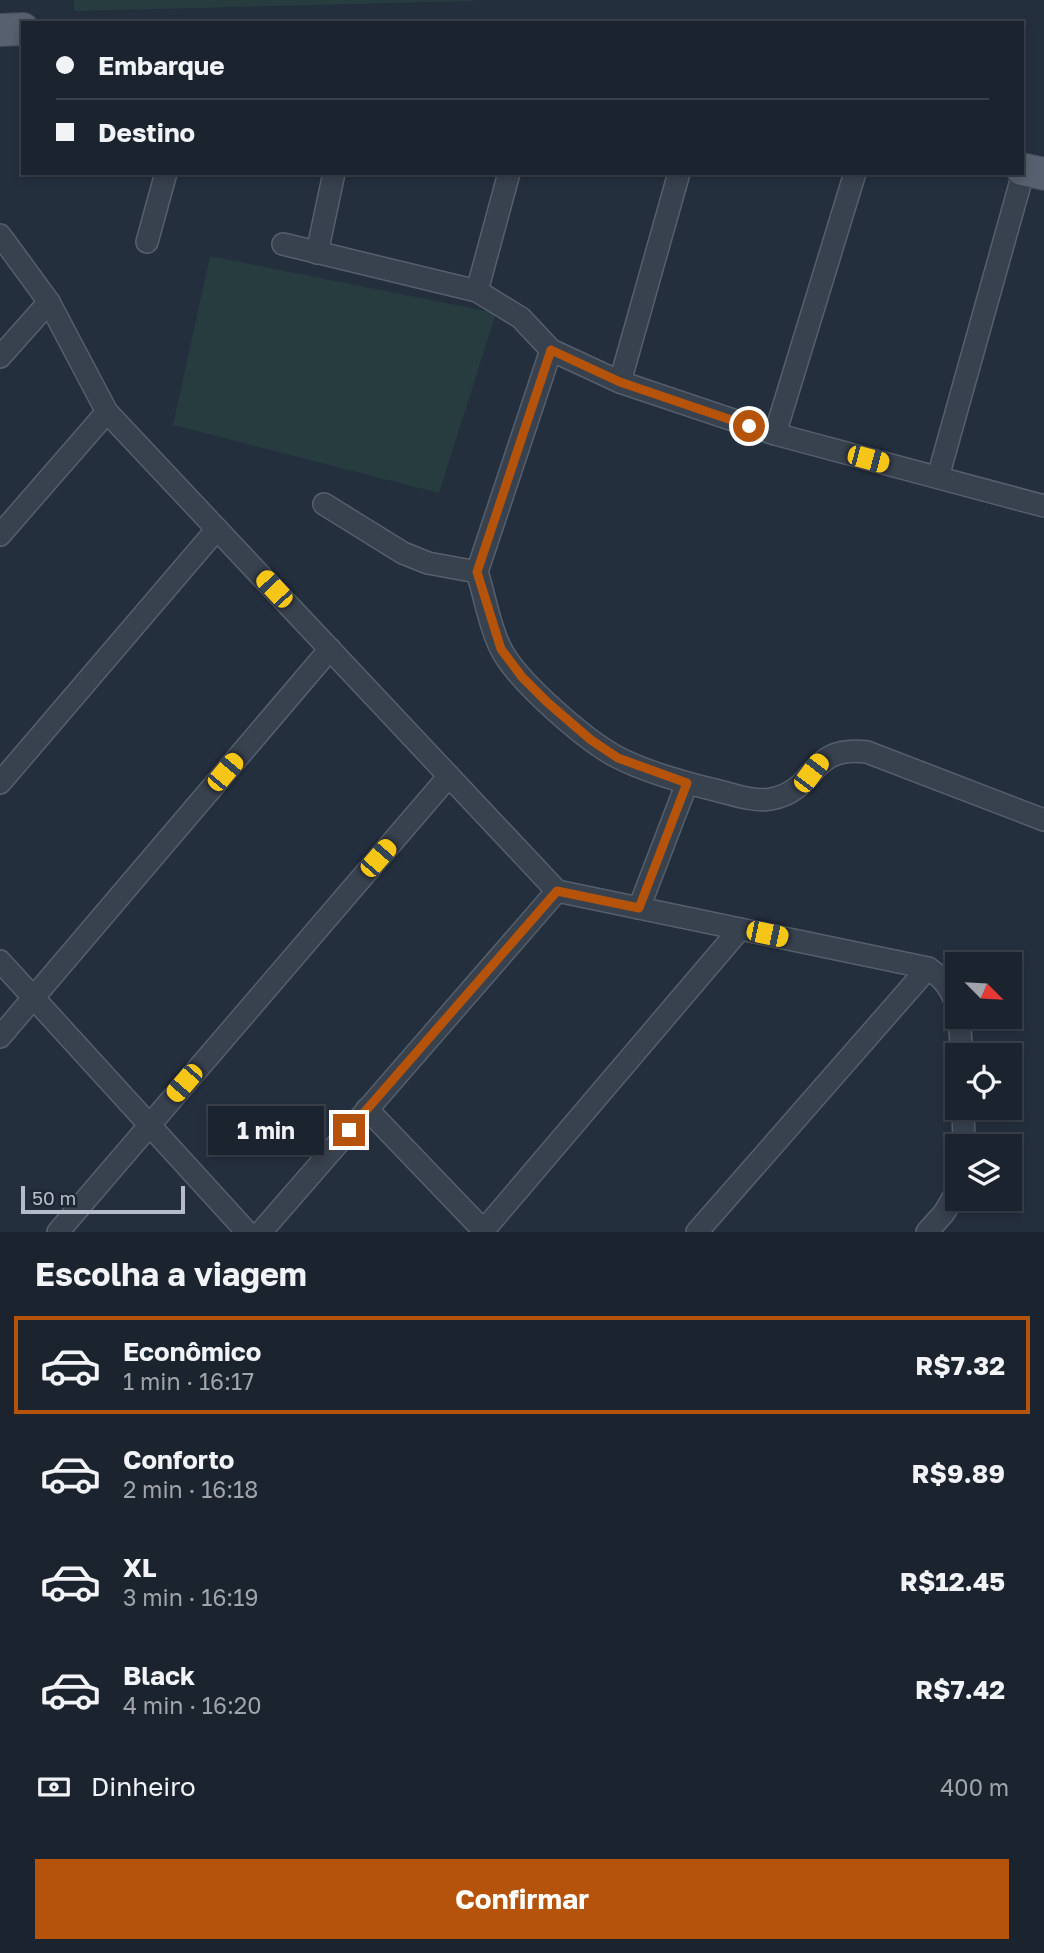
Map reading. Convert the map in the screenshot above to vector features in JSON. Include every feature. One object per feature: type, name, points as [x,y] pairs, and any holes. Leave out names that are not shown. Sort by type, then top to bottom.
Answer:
[{"type":"main road","points":[[0,30],[21,29]]},
{"type":"street","points":[[938,477],[1030,171]]},
{"type":"street","points":[[147,242],[165,175]]},
{"type":"street","points":[[317,253],[334,175]]},
{"type":"street","points":[[477,291],[508,175]]},
{"type":"street","points":[[620,382],[678,175]]},
{"type":"street","points":[[775,434],[854,175]]},
{"type":"street","points":[[0,235],[48,302],[107,412],[557,891],[928,968],[945,981]]},
{"type":"street","points":[[283,244],[477,291],[521,318],[542,337],[551,350],[620,382],[775,434],[1044,506]]},
{"type":"street","points":[[0,357],[48,302]]},
{"type":"street","points":[[551,350],[477,572],[501,649],[538,694],[591,740],[618,758],[687,783],[763,800],[774,798],[802,785],[820,761],[840,752],[853,750],[867,752],[1044,820]]},
{"type":"street","points":[[0,535],[107,412]]},
{"type":"street","points":[[324,504],[403,553],[428,564],[477,572]]},
{"type":"street","points":[[0,783],[217,529]]},
{"type":"street","points":[[0,1037],[330,649]]},
{"type":"street","points":[[58,1232],[449,776]]},
{"type":"street","points":[[639,908],[687,783]]},
{"type":"street","points":[[261,1232],[557,891]]},
{"type":"street","points":[[367,1109],[485,1231],[740,929]]},
{"type":"street","points":[[0,961],[247,1232]]},
{"type":"street","points":[[696,1232],[928,968]]},
{"type":"street","points":[[927,1232],[945,1211]]},
{"type":"green space","points":[[74,0],[474,0],[474,1],[74,11]]},
{"type":"green space","points":[[210,256],[496,313],[439,493],[173,425]]},
{"type":"route","points":[[349,1130],[557,891],[639,908],[687,783],[618,758],[591,740],[522,677],[501,649],[477,572],[551,350],[620,382],[749,426]]}]
